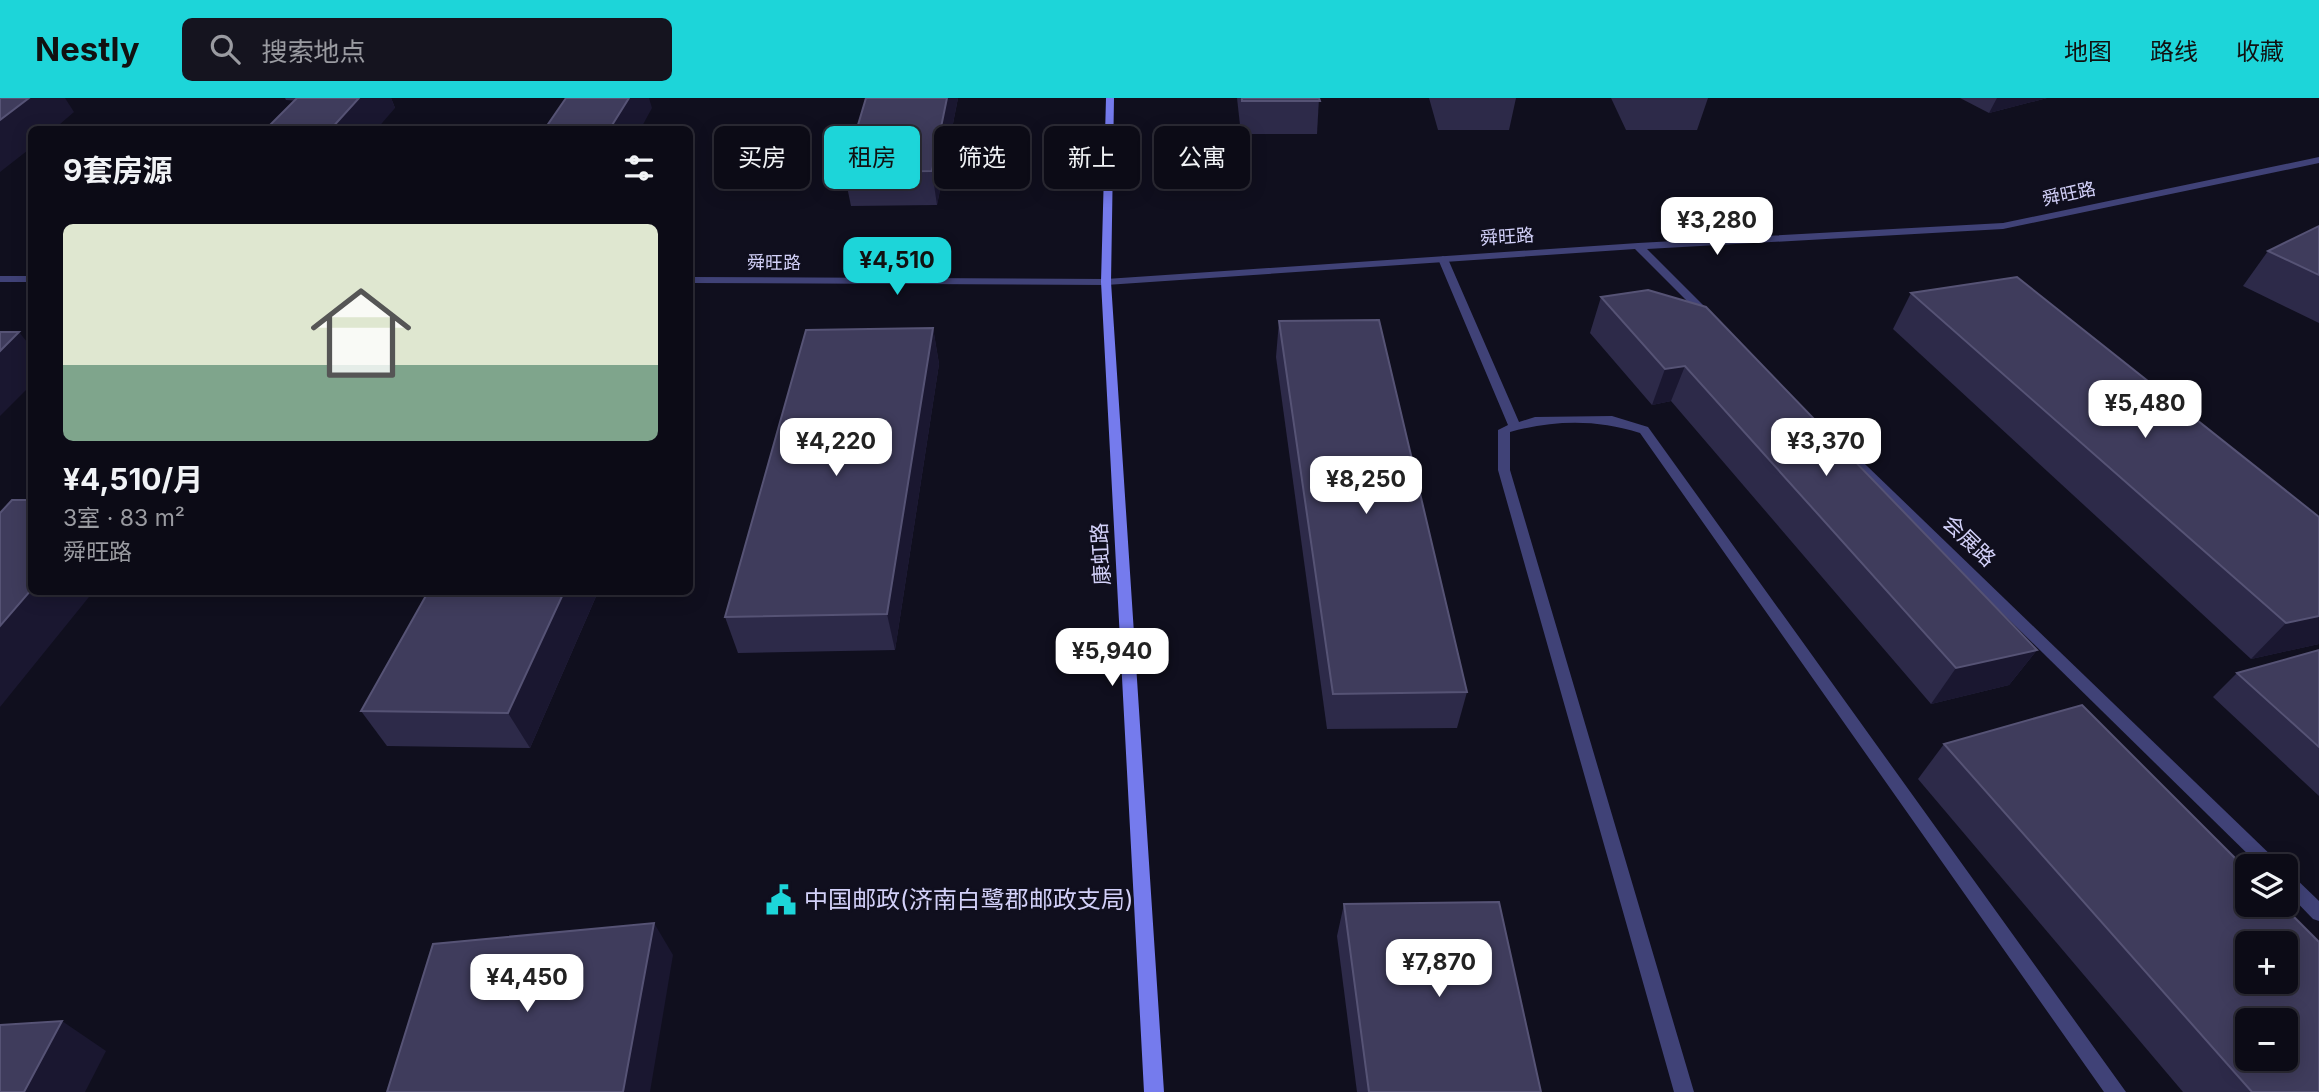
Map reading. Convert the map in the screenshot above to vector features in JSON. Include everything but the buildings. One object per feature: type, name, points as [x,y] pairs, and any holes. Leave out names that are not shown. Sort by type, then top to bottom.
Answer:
[{"type":"main road","name":"康虹路","points":[[1110,98],[1105,282],[1154,1092]]},
{"type":"street","name":"舜旺路","points":[[693,280],[1105,282],[1638,246],[2003,226],[2319,160]]},
{"type":"street","points":[[1638,246],[1717,325]]},
{"type":"street","points":[[1443,259],[1515,427]]},
{"type":"street","points":[[0,279],[28,279]]},
{"type":"street","points":[[1684,1092],[1504,470],[1504,430],[1535,421],[1612,420],[1644,430],[2116,1092]]},
{"type":"street","name":"会展路","points":[[1825,432],[2259,854]]},
{"type":"street","points":[[2298,892],[2319,913]]},
{"type":"place","name":"中国邮政(济南白鹭郡邮政支局)","points":[[781,900]]}]
